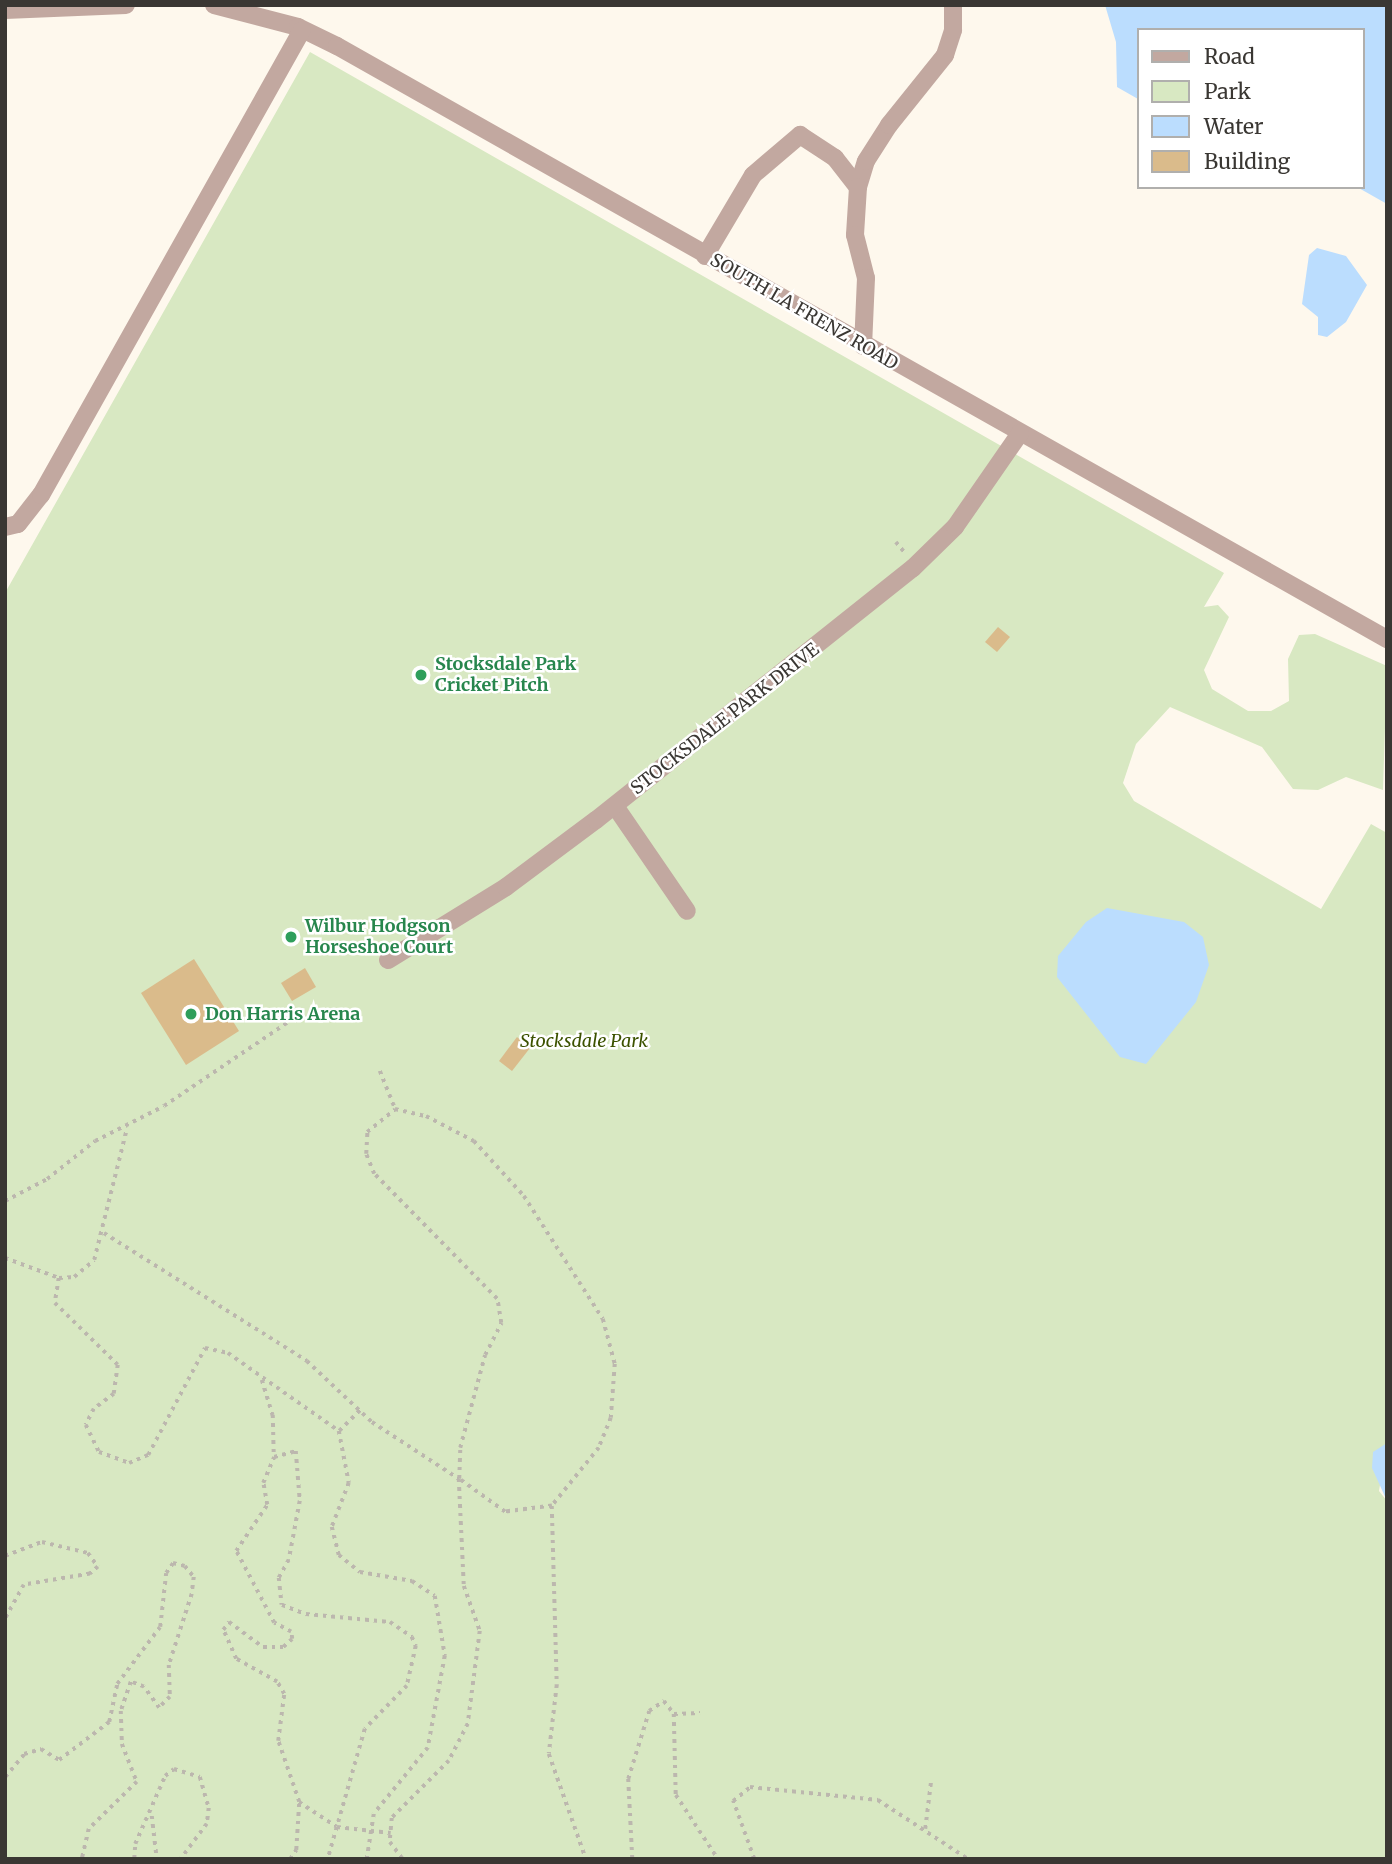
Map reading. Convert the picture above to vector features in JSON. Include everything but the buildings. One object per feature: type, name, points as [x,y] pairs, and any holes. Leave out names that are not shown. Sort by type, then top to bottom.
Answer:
[{"type":"street","points":[[5,10],[126,5]]},
{"type":"street","name":"SOUTH LA FRENZ ROAD","points":[[214,5],[302,30],[1387,639]]},
{"type":"street","points":[[863,346],[866,278],[855,235],[858,187],[866,161],[889,125],[945,55],[953,30],[953,5]]},
{"type":"street","points":[[5,527],[18,524],[41,495],[302,30]]},
{"type":"street","points":[[705,256],[753,175],[800,135],[835,158],[858,187]]},
{"type":"street","name":"STOCKSDALE PARK DRIVE","points":[[388,960],[506,887],[929,564],[1020,433]]},
{"type":"street","points":[[615,806],[687,911]]},
{"type":"path","points":[[5,1201],[47,1179],[95,1141],[127,1126],[288,1021]]},
{"type":"path","points":[[380,1071],[395,1109]]},
{"type":"path","points":[[395,1109],[368,1132],[366,1154],[374,1174],[497,1299],[501,1323],[485,1355],[460,1448],[464,1586],[480,1631],[468,1724],[449,1761],[392,1818],[390,1842],[404,1859]]},
{"type":"path","points":[[395,1109],[426,1116],[474,1141],[524,1196],[603,1319],[615,1364],[611,1418],[599,1448],[552,1506],[557,1685],[549,1754],[586,1859]]},
{"type":"path","points":[[5,1258],[59,1278],[74,1276],[94,1260],[104,1233],[117,1152],[127,1126]]},
{"type":"path","points":[[104,1233],[307,1361],[360,1410],[505,1512],[552,1506]]},
{"type":"path","points":[[59,1278],[55,1303],[118,1364],[114,1394],[94,1409],[86,1426],[99,1452],[129,1463],[148,1455],[205,1348],[228,1353],[339,1431],[349,1483],[332,1527],[339,1555],[360,1572],[412,1581],[435,1596],[445,1656],[428,1748],[374,1814],[367,1859]]},
{"type":"path","points":[[261,1378],[273,1415],[274,1457],[264,1483],[267,1505],[236,1551],[274,1623],[291,1632],[292,1639],[283,1647],[263,1647],[229,1622],[223,1630],[236,1659],[277,1682],[284,1694],[278,1741],[299,1802],[296,1850],[290,1859]]},
{"type":"path","points":[[339,1431],[360,1410]]},
{"type":"path","points":[[274,1457],[296,1451],[300,1501],[289,1560],[279,1577],[282,1605],[306,1614],[390,1622],[412,1637],[416,1646],[407,1686],[365,1729],[328,1859]]},
{"type":"path","points":[[5,1556],[42,1542],[88,1553],[98,1567],[90,1574],[24,1585],[5,1619]]},
{"type":"path","points":[[5,1777],[24,1754],[41,1749],[59,1760],[109,1722],[117,1684],[160,1627],[166,1573],[173,1563],[185,1566],[194,1577],[192,1594],[169,1665],[170,1697],[159,1708],[144,1687],[131,1682],[121,1722],[137,1782],[89,1829],[82,1859]]},
{"type":"path","points":[[632,1859],[628,1779],[649,1711],[664,1701],[674,1714],[676,1795],[718,1859]]},
{"type":"path","points":[[674,1714],[700,1713]]},
{"type":"path","points":[[134,1859],[135,1843],[152,1813],[166,1776],[174,1769],[200,1777],[207,1824],[181,1859]]},
{"type":"path","points":[[925,1829],[931,1780]]},
{"type":"path","points":[[754,1859],[733,1801],[751,1787],[878,1800],[968,1859]]},
{"type":"path","points":[[299,1802],[337,1827],[371,1833],[391,1833]]},
{"type":"path","points":[[152,1813],[157,1859]]},
{"type":"green space","name":"Stocksdale Park","points":[[310,52],[1224,573],[1204,607],[1218,605],[1229,617],[1204,670],[1212,689],[1248,711],[1271,711],[1289,701],[1288,659],[1299,635],[1315,634],[1387,666],[1383,790],[1346,777],[1318,790],[1293,789],[1262,747],[1170,707],[1136,744],[1123,783],[1134,801],[1321,909],[1371,824],[1387,833],[1387,1443],[1379,1491],[1387,1501],[1387,1859],[5,1859],[5,593]]},
{"type":"water","points":[[1105,5],[1387,5],[1387,204],[1361,189],[1364,189],[1364,28],[1136,28],[1136,98],[1117,87],[1116,42]]},
{"type":"water","points":[[1317,248],[1346,256],[1367,285],[1346,322],[1327,337],[1318,335],[1318,317],[1302,304],[1309,255]]},
{"type":"water","points":[[1107,908],[1184,922],[1203,937],[1209,965],[1196,1002],[1146,1064],[1120,1057],[1057,977],[1058,956],[1086,922]]},
{"type":"water","points":[[1387,1443],[1387,1501],[1372,1468],[1373,1452]]},
{"type":"place","name":"Stocksdale Park Cricket Pitch","points":[[421,675]]},
{"type":"place","name":"Wilbur Hodgson Horseshoe Court","points":[[291,937]]},
{"type":"place","name":"Don Harris Arena","points":[[191,1014]]}]
